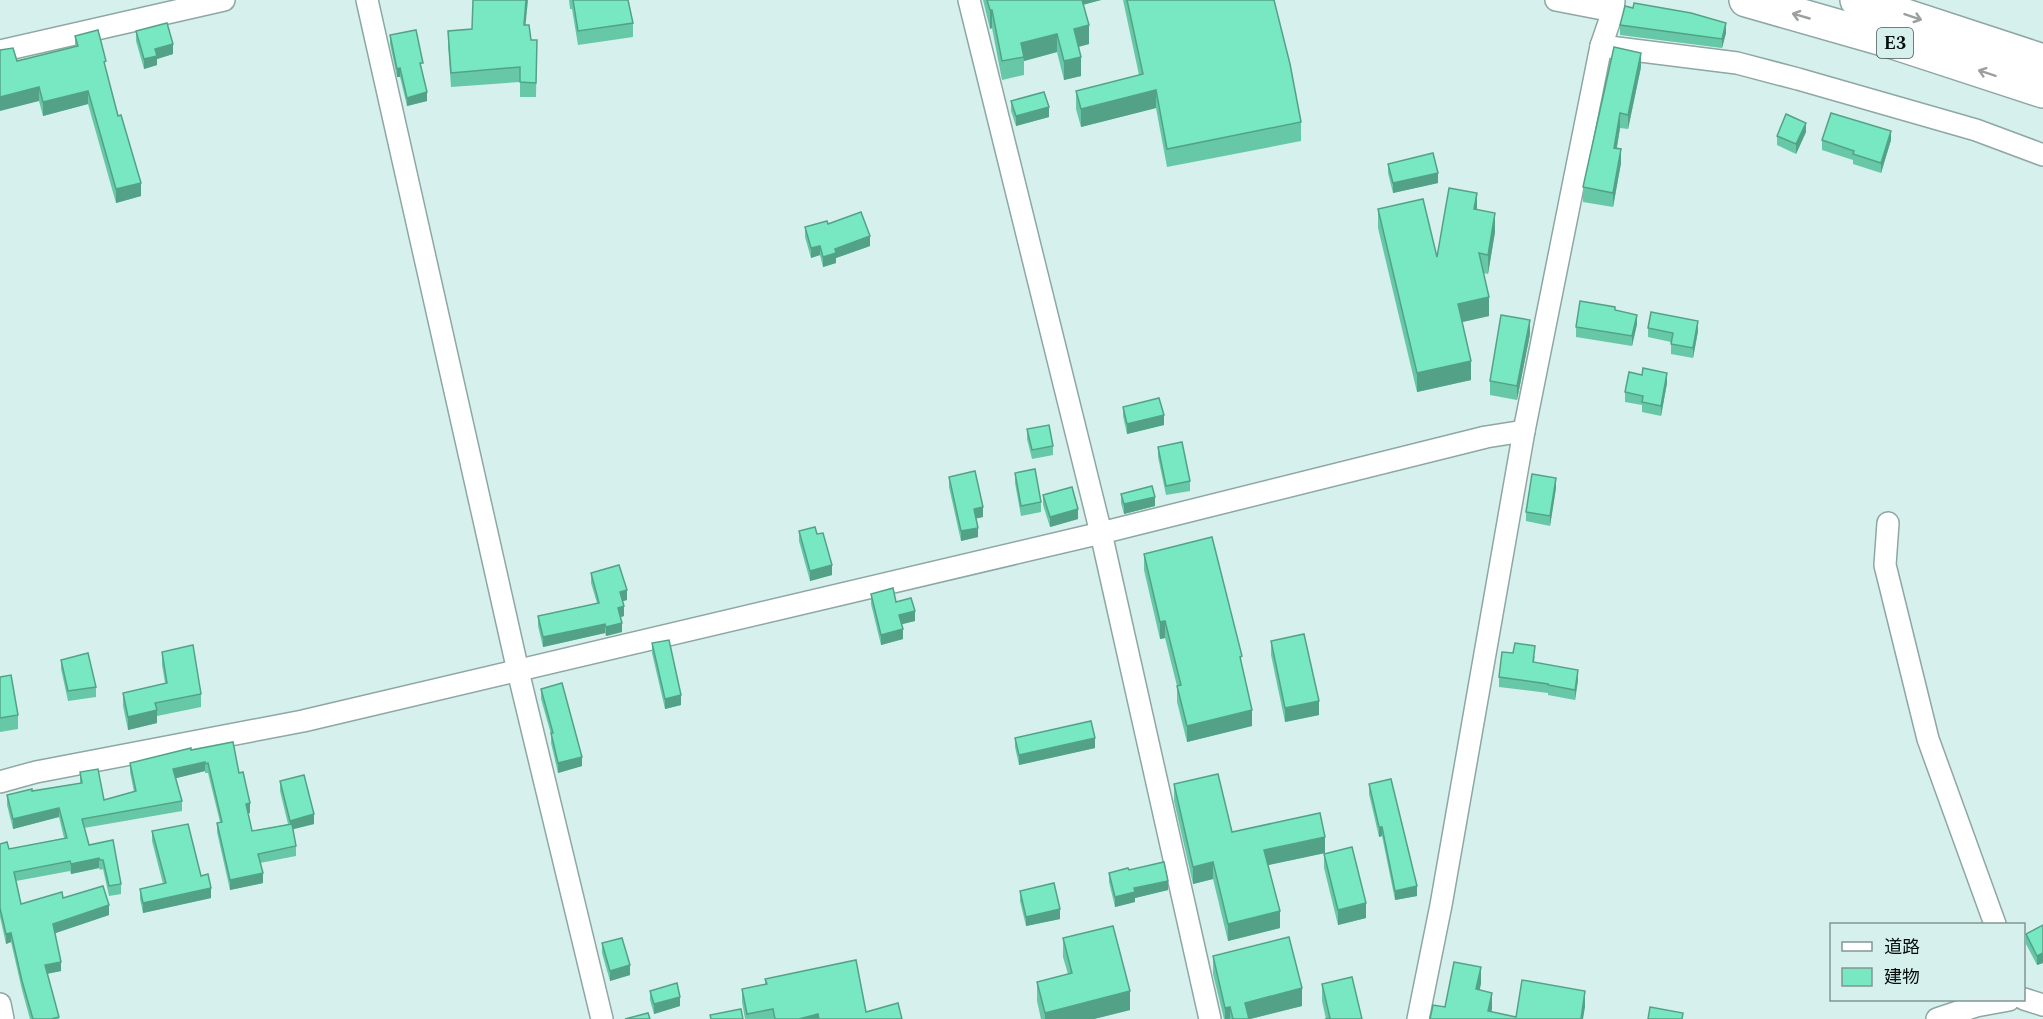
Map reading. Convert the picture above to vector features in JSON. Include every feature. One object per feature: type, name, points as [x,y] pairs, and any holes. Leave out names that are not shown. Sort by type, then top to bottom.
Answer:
[{"type":"highway","name":"E3","points":[[1746,0],[1893,42],[2043,91]]},
{"type":"highway","name":"E3","points":[[1857,0],[2043,61]]},
{"type":"street","points":[[0,51],[224,0]]},
{"type":"street","points":[[367,0],[518,671],[602,1019]]},
{"type":"street","points":[[969,0],[1101,533],[1210,1019]]},
{"type":"street","points":[[1418,1019],[1441,905],[1524,431],[1601,46],[1613,6],[1556,0]]},
{"type":"street","points":[[1601,46],[1737,63],[1976,130],[2043,155]]},
{"type":"street","points":[[0,782],[36,772],[303,721],[1101,533],[1486,437],[1524,431]]},
{"type":"street","points":[[1888,523],[1885,565],[1925,728],[1995,923]]},
{"type":"street","points":[[2025,999],[2043,1005]]},
{"type":"street","points":[[1937,1019],[2000,1001]]},
{"type":"street","points":[[0,1004],[3,1019]]},
{"type":"building","points":[[473,0],[526,0],[524,25],[529,25],[531,40],[537,40],[536,83],[520,82],[520,67],[451,73],[448,31],[472,29]]},
{"type":"building","points":[[573,0],[628,0],[633,23],[578,31]]},
{"type":"building","points":[[987,0],[1082,0],[1089,25],[1074,29],[1081,57],[1064,61],[1057,34],[1021,43],[1024,57],[1002,61],[992,10]]},
{"type":"building","points":[[1127,0],[1274,0],[1301,122],[1167,149],[1156,90],[1081,109],[1076,91],[1143,74]]},
{"type":"building","points":[[1634,3],[1691,13],[1726,23],[1722,39],[1620,25],[1625,6],[1633,8]]},
{"type":"building","points":[[167,23],[173,44],[155,49],[157,56],[144,59],[136,31]]},
{"type":"building","points":[[98,30],[118,116],[121,115],[141,183],[116,189],[88,91],[43,102],[39,87],[0,97],[0,50],[13,48],[17,61],[78,46],[75,36]]},
{"type":"building","points":[[416,30],[423,63],[420,63],[427,92],[407,98],[400,68],[397,69],[390,35]]},
{"type":"building","points":[[1614,47],[1641,53],[1628,115],[1620,113],[1614,148],[1621,149],[1613,193],[1583,187]]},
{"type":"building","points":[[1044,92],[1049,107],[1016,116],[1011,101]]},
{"type":"building","points":[[1831,113],[1891,131],[1881,163],[1822,140]]},
{"type":"building","points":[[1786,114],[1806,123],[1796,144],[1777,136]]},
{"type":"building","points":[[1433,153],[1438,173],[1393,183],[1388,164]]},
{"type":"building","points":[[1449,188],[1477,193],[1474,209],[1495,213],[1488,255],[1479,253],[1489,297],[1458,304],[1471,361],[1417,373],[1378,209],[1423,199],[1437,257]]},
{"type":"building","points":[[861,212],[870,236],[835,249],[836,253],[823,257],[820,246],[811,248],[805,227],[827,221],[828,224]]},
{"type":"building","points":[[1580,301],[1615,307],[1615,310],[1637,315],[1632,336],[1576,327]]},
{"type":"building","points":[[1651,312],[1698,321],[1693,348],[1671,344],[1673,333],[1648,328]]},
{"type":"building","points":[[1501,315],[1530,320],[1517,386],[1490,381]]},
{"type":"building","points":[[1643,368],[1667,373],[1661,406],[1642,402],[1643,396],[1625,392],[1629,372],[1642,375]]},
{"type":"building","points":[[1159,398],[1164,415],[1127,424],[1123,407]]},
{"type":"building","points":[[1049,425],[1053,446],[1032,450],[1027,429]]},
{"type":"building","points":[[1182,442],[1190,481],[1166,486],[1158,447]]},
{"type":"building","points":[[1035,469],[1041,502],[1021,506],[1015,473]]},
{"type":"building","points":[[975,471],[983,507],[974,509],[978,528],[961,531],[949,477]]},
{"type":"building","points":[[1532,474],[1556,478],[1550,516],[1526,512]]},
{"type":"building","points":[[1152,486],[1155,497],[1124,504],[1121,494]]},
{"type":"building","points":[[1072,487],[1078,509],[1050,517],[1043,495]]},
{"type":"building","points":[[815,527],[817,534],[823,533],[832,565],[810,571],[799,531]]},
{"type":"building","points":[[1212,537],[1242,656],[1240,657],[1252,710],[1187,726],[1177,686],[1181,685],[1165,621],[1160,622],[1144,554]]},
{"type":"building","points":[[619,565],[627,590],[620,592],[624,606],[618,608],[622,623],[606,627],[605,624],[543,637],[538,616],[599,603],[591,573]]},
{"type":"building","points":[[893,588],[896,602],[911,598],[915,611],[899,615],[903,629],[881,635],[871,594]]},
{"type":"building","points":[[1304,634],[1319,701],[1285,708],[1271,641]]},
{"type":"building","points":[[669,640],[681,695],[665,699],[652,643]]},
{"type":"building","points":[[1515,643],[1535,646],[1533,662],[1578,670],[1575,690],[1499,677],[1502,652],[1513,653]]},
{"type":"building","points":[[193,645],[201,694],[155,703],[157,710],[128,717],[123,693],[167,683],[162,652]]},
{"type":"building","points":[[88,653],[96,687],[68,691],[61,660]]},
{"type":"building","points":[[11,675],[18,715],[0,718],[0,677]]},
{"type":"building","points":[[562,683],[582,757],[558,763],[551,733],[553,733],[541,689]]},
{"type":"building","points":[[1091,721],[1095,738],[1019,755],[1015,738]]},
{"type":"building","points":[[233,742],[239,773],[243,772],[250,803],[246,804],[252,831],[292,824],[296,846],[258,854],[263,873],[230,880],[217,823],[222,822],[208,763],[205,764],[205,762],[173,769],[182,801],[82,819],[89,845],[113,840],[121,884],[109,886],[103,860],[99,858],[14,872],[21,904],[62,892],[63,898],[103,886],[109,905],[53,924],[61,962],[45,965],[59,1017],[33,1019],[11,933],[6,934],[0,908],[0,844],[7,842],[9,849],[67,838],[59,808],[13,819],[7,795],[32,789],[32,791],[82,783],[80,772],[98,769],[104,800],[136,791],[130,763],[191,748],[191,750]]},
{"type":"building","points":[[1218,774],[1232,832],[1320,813],[1325,837],[1264,850],[1280,911],[1228,924],[1213,862],[1193,867],[1174,784]]},
{"type":"building","points":[[304,775],[314,814],[290,821],[280,781]]},
{"type":"building","points":[[1391,779],[1417,886],[1395,891],[1382,827],[1379,827],[1369,784]]},
{"type":"building","points":[[188,824],[201,876],[208,874],[211,888],[143,903],[140,889],[166,883],[152,831]]},
{"type":"building","points":[[1352,847],[1366,903],[1338,910],[1324,854]]},
{"type":"building","points":[[1164,862],[1168,881],[1134,888],[1135,892],[1115,897],[1109,873]]},
{"type":"building","points":[[1054,883],[1060,909],[1026,917],[1020,891]]},
{"type":"building","points":[[2043,925],[2043,953],[2037,956],[2026,934]]},
{"type":"building","points":[[1113,926],[1130,991],[1045,1013],[1037,982],[1072,973],[1063,938]]},
{"type":"building","points":[[1289,937],[1302,988],[1245,1003],[1249,1019],[1233,1019],[1230,1007],[1225,1008],[1213,956]]},
{"type":"building","points":[[622,938],[630,965],[610,971],[602,943]]},
{"type":"building","points":[[856,960],[866,1012],[898,1003],[902,1019],[819,1019],[818,1014],[799,1019],[775,1019],[773,1009],[747,1014],[742,989],[767,984],[765,979]]},
{"type":"building","points":[[1454,962],[1481,967],[1476,989],[1492,993],[1488,1011],[1516,1017],[1522,980],[1585,991],[1581,1019],[1430,1019],[1433,1005],[1445,1007]]},
{"type":"building","points":[[1352,977],[1362,1019],[1325,1019],[1330,1018],[1322,984]]},
{"type":"building","points":[[677,983],[680,997],[654,1004],[650,991]]},
{"type":"building","points":[[1650,1007],[1683,1013],[1682,1019],[1648,1019]]},
{"type":"building","points":[[741,1009],[743,1019],[711,1019],[710,1015]]},
{"type":"building","points":[[648,1013],[650,1019],[625,1019]]}]
